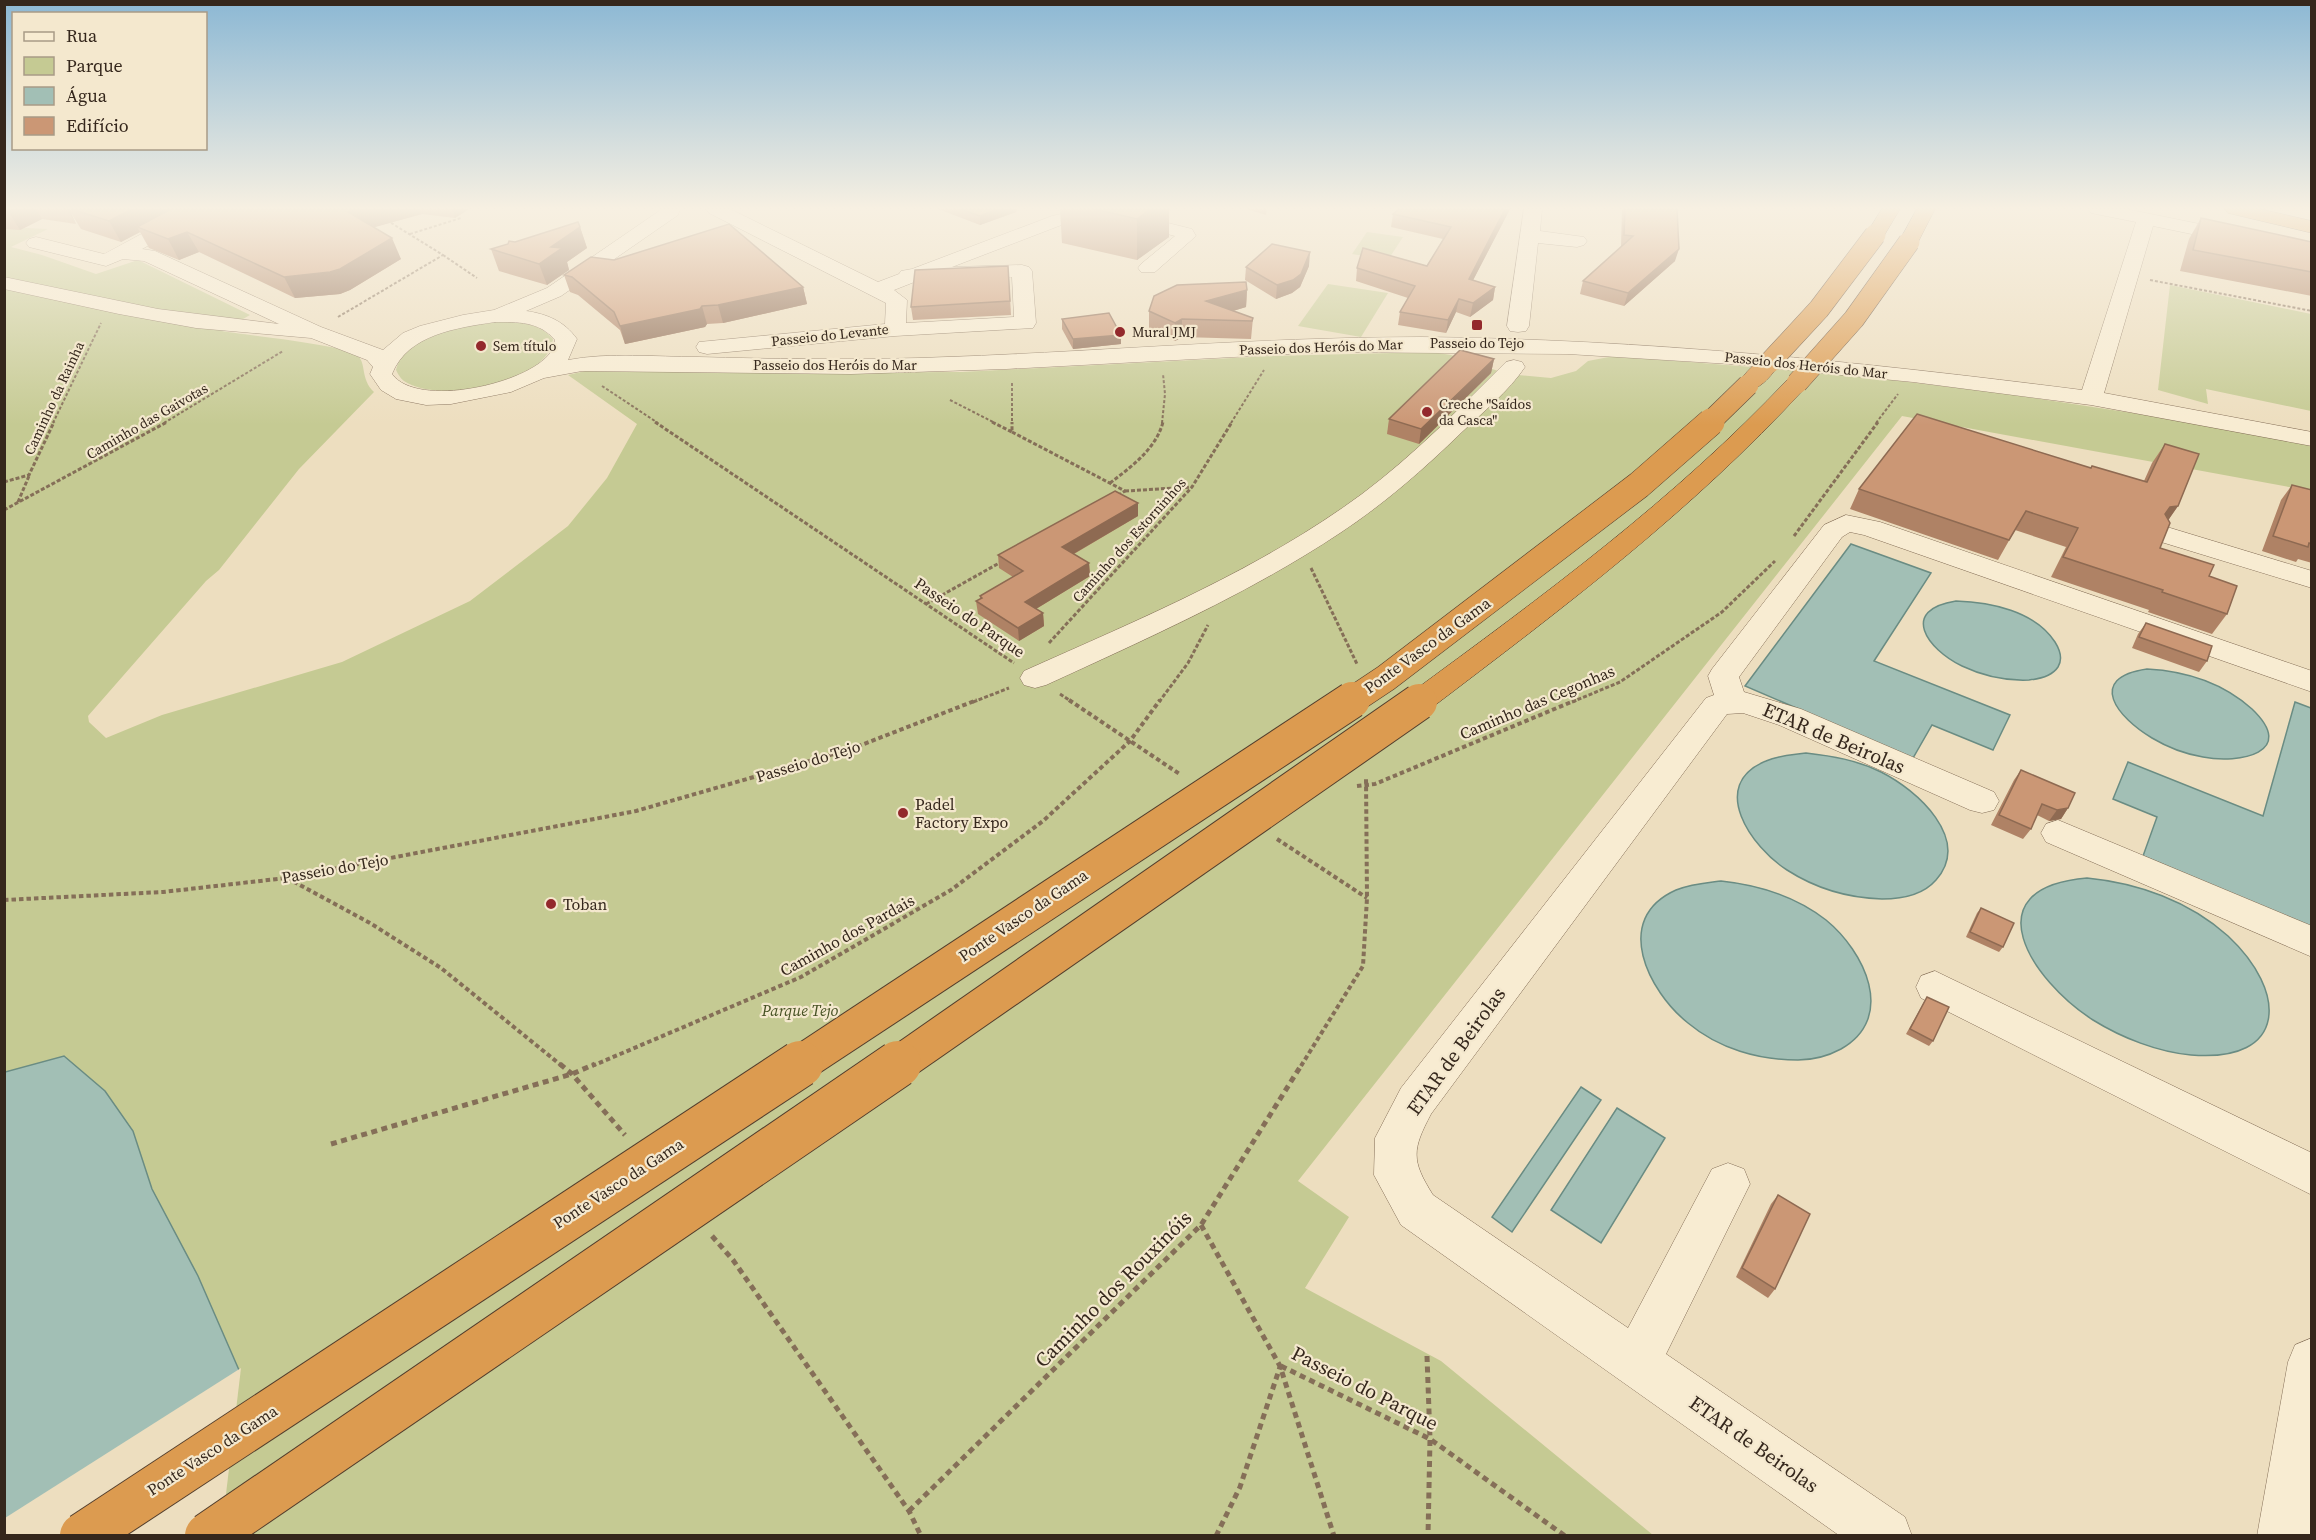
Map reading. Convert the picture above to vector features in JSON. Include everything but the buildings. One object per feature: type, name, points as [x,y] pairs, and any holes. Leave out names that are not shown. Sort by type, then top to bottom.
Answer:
[{"type":"highway","name":"Ponte Vasco da Gama","points":[[82,1536],[1386,678],[1639,485],[1720,414],[1819,309],[1842,281]]},
{"type":"highway","points":[[208,1536],[885,1073],[1419,702],[1575,585],[1671,506],[1785,397],[1854,319],[1881,281]]},
{"type":"street","points":[[203,281],[313,332],[344,341],[375,355],[383,365]]},
{"type":"street","points":[[566,339],[561,355],[541,372],[512,385],[477,394],[442,398],[411,395],[390,386],[381,374],[389,354],[417,336],[452,323],[495,316],[554,292],[570,281]]},
{"type":"street","points":[[861,281],[877,289],[895,281]]},
{"type":"street","points":[[895,330],[1025,323],[1023,281]]},
{"type":"street","points":[[1518,326],[1524,281]]},
{"type":"street","points":[[2091,398],[2128,281]]},
{"type":"street","points":[[4,283],[109,307],[230,327],[313,332]]},
{"type":"street","name":"Passeio do Levante","points":[[610,356],[895,330],[897,300],[877,289]]},
{"type":"street","points":[[14,303],[32,290]]},
{"type":"street","points":[[539,319],[544,306],[554,292]]},
{"type":"street","points":[[495,316],[539,319],[558,327],[566,339],[632,363]]},
{"type":"street","points":[[1518,326],[1551,333],[1568,347],[1564,359],[1549,366],[1528,368],[1485,356],[1474,344],[1478,336],[1489,329],[1518,326]]},
{"type":"street","points":[[344,341],[417,336]]},
{"type":"street","name":"Passeio dos Heróis do Mar","points":[[541,372],[582,364],[850,367],[1006,362],[1327,345],[1474,344],[1568,347],[1731,357],[1913,375],[2091,398],[2312,439]]},
{"type":"street","points":[[1035,678],[1225,591],[1370,500],[1528,368]]},
{"type":"street","points":[[1732,703],[1723,676],[1833,531],[1846,523],[1871,528],[2312,682]]},
{"type":"street","points":[[2168,535],[2312,580]]},
{"type":"street","name":"ETAR de Beirolas","points":[[1886,1536],[1417,1210],[1396,1175],[1396,1138],[1416,1101],[1717,705],[1744,702],[1790,717],[1982,801]]},
{"type":"street","points":[[2058,833],[2312,942]]},
{"type":"street","points":[[1935,987],[2312,1175]]},
{"type":"street","points":[[1636,1362],[1728,1184]]},
{"type":"street","points":[[2283,1536],[2312,1362]]},
{"type":"path","points":[[338,317],[399,281]]},
{"type":"path","points":[[2155,281],[2312,311]]},
{"type":"path","name":"Caminho da Rainha","points":[[4,482],[29,475],[109,307]]},
{"type":"path","name":"Caminho das Gaivotas","points":[[4,510],[166,423],[287,348]]},
{"type":"path","name":"Caminho dos Estorninhos","points":[[1035,678],[1032,661],[1192,487],[1276,348]]},
{"type":"path","name":"Passeio do Parque","points":[[582,364],[580,372],[1189,779]]},
{"type":"path","points":[[1110,483],[1133,466],[1158,436],[1166,416],[1162,371]]},
{"type":"path","points":[[1792,539],[1913,375]]},
{"type":"path","points":[[1012,381],[1012,432]]},
{"type":"path","points":[[950,400],[1125,491]]},
{"type":"path","points":[[18,503],[29,475]]},
{"type":"path","points":[[1115,496],[1125,491],[1192,487]]},
{"type":"path","name":"Caminho das Cegonhas","points":[[1355,786],[1375,784],[1620,682],[1722,612],[1780,556]]},
{"type":"path","points":[[926,604],[1006,559]]},
{"type":"path","name":"Caminho dos Pardais","points":[[331,1144],[572,1074],[801,977],[951,890],[1043,821],[1130,741],[1188,663],[1225,591]]},
{"type":"path","name":"Passeio do Tejo","points":[[4,900],[163,892],[286,878],[636,811],[851,749],[1035,678]]},
{"type":"path","name":"Caminho dos Rouxinóis","points":[[921,1536],[909,1511],[1201,1225],[1363,966],[1367,898],[1272,835]]},
{"type":"path","name":"Passeio do Parque","points":[[1201,1225],[1280,1366],[1430,1438],[1565,1536]]},
{"type":"path","points":[[1427,1356],[1430,1438],[1428,1536]]},
{"type":"path","points":[[1216,1536],[1240,1486],[1280,1366]]},
{"type":"path","points":[[1280,1366],[1334,1536]]},
{"type":"green space","name":"Parque Tejo","points":[[5,281],[180,281],[250,315],[222,331],[315,344],[349,351],[357,355],[362,362],[367,382],[374,392],[299,469],[219,570],[206,581],[88,716],[89,722],[106,738],[162,715],[342,662],[470,601],[568,526],[607,478],[637,424],[568,375],[594,369],[770,373],[962,372],[1272,356],[1432,352],[1451,355],[1507,374],[1551,378],[1576,371],[1588,361],[1614,356],[1841,374],[2008,394],[2198,423],[2311,445],[2311,491],[1902,416],[1298,1181],[1349,1217],[1305,1288],[1441,1361],[1653,1535],[5,1535]]},
{"type":"green space","points":[[1328,284],[1388,293],[1361,337],[1298,326]]},
{"type":"green space","points":[[2170,285],[2311,314],[2311,411],[2206,389],[2208,404],[2158,390]]},
{"type":"green space","points":[[508,321],[538,328],[553,339],[547,355],[532,368],[512,379],[489,386],[440,391],[420,388],[404,381],[396,370],[403,356],[413,345],[443,330]]},
{"type":"water","points":[[1851,544],[1931,573],[1874,661],[2010,715],[1993,750],[1932,725],[1913,758],[1745,686]]},
{"type":"water","points":[[1956,601],[1997,606],[2011,610],[2036,623],[2057,645],[2061,658],[2060,664],[2052,673],[2041,678],[2012,680],[1978,673],[1949,659],[1930,640],[1924,630],[1924,621],[1928,613],[1938,606]]},
{"type":"water","points":[[2147,669],[2175,672],[2203,680],[2229,692],[2252,709],[2265,724],[2269,736],[2266,745],[2258,752],[2246,756],[2217,759],[2183,752],[2139,730],[2119,710],[2112,690],[2117,681],[2128,674]]},
{"type":"water","points":[[2295,702],[2311,708],[2311,927],[2143,856],[2157,817],[2113,799],[2128,762],[2263,816]]},
{"type":"water","points":[[1806,753],[1863,764],[1895,780],[1924,803],[1936,817],[1948,848],[1945,864],[1931,885],[1911,895],[1889,899],[1844,894],[1820,887],[1787,870],[1761,847],[1749,832],[1741,816],[1737,800],[1739,785],[1749,772],[1766,761],[1781,756]]},
{"type":"water","points":[[2087,878],[2125,884],[2162,896],[2197,913],[2228,936],[2247,957],[2261,979],[2268,1000],[2268,1019],[2261,1035],[2246,1048],[2223,1054],[2179,1053],[2153,1047],[2116,1033],[2070,1003],[2033,961],[2023,938],[2021,917],[2030,899],[2051,885]]},
{"type":"water","points":[[1721,881],[1749,885],[1789,898],[1826,920],[1840,933],[1862,966],[1869,984],[1871,1002],[1868,1020],[1858,1036],[1841,1049],[1820,1057],[1798,1060],[1769,1058],[1740,1051],[1713,1040],[1674,1010],[1650,975],[1643,956],[1641,937],[1645,919],[1656,903],[1676,890]]},
{"type":"water","points":[[64,1056],[105,1091],[133,1131],[152,1189],[198,1276],[239,1370],[218,1535],[5,1536],[5,1072]]},
{"type":"water","points":[[1581,1087],[1601,1100],[1512,1232],[1492,1217]]},
{"type":"water","points":[[1617,1108],[1665,1138],[1601,1243],[1551,1210]]},
{"type":"pier","points":[[241,1368],[221,1536],[5,1535],[5,1518]]},
{"type":"place","name":"Passeio do Tejo","points":[[1477,325]]},
{"type":"place","name":"Mural JMJ","points":[[1120,332]]},
{"type":"place","name":"Sem título","points":[[481,346]]},
{"type":"place","name":"Creche \"Saídos da Casca\"","points":[[1427,412]]},
{"type":"place","name":"Padel Factory Expo","points":[[903,813]]},
{"type":"place","name":"Toban","points":[[551,904]]}]
